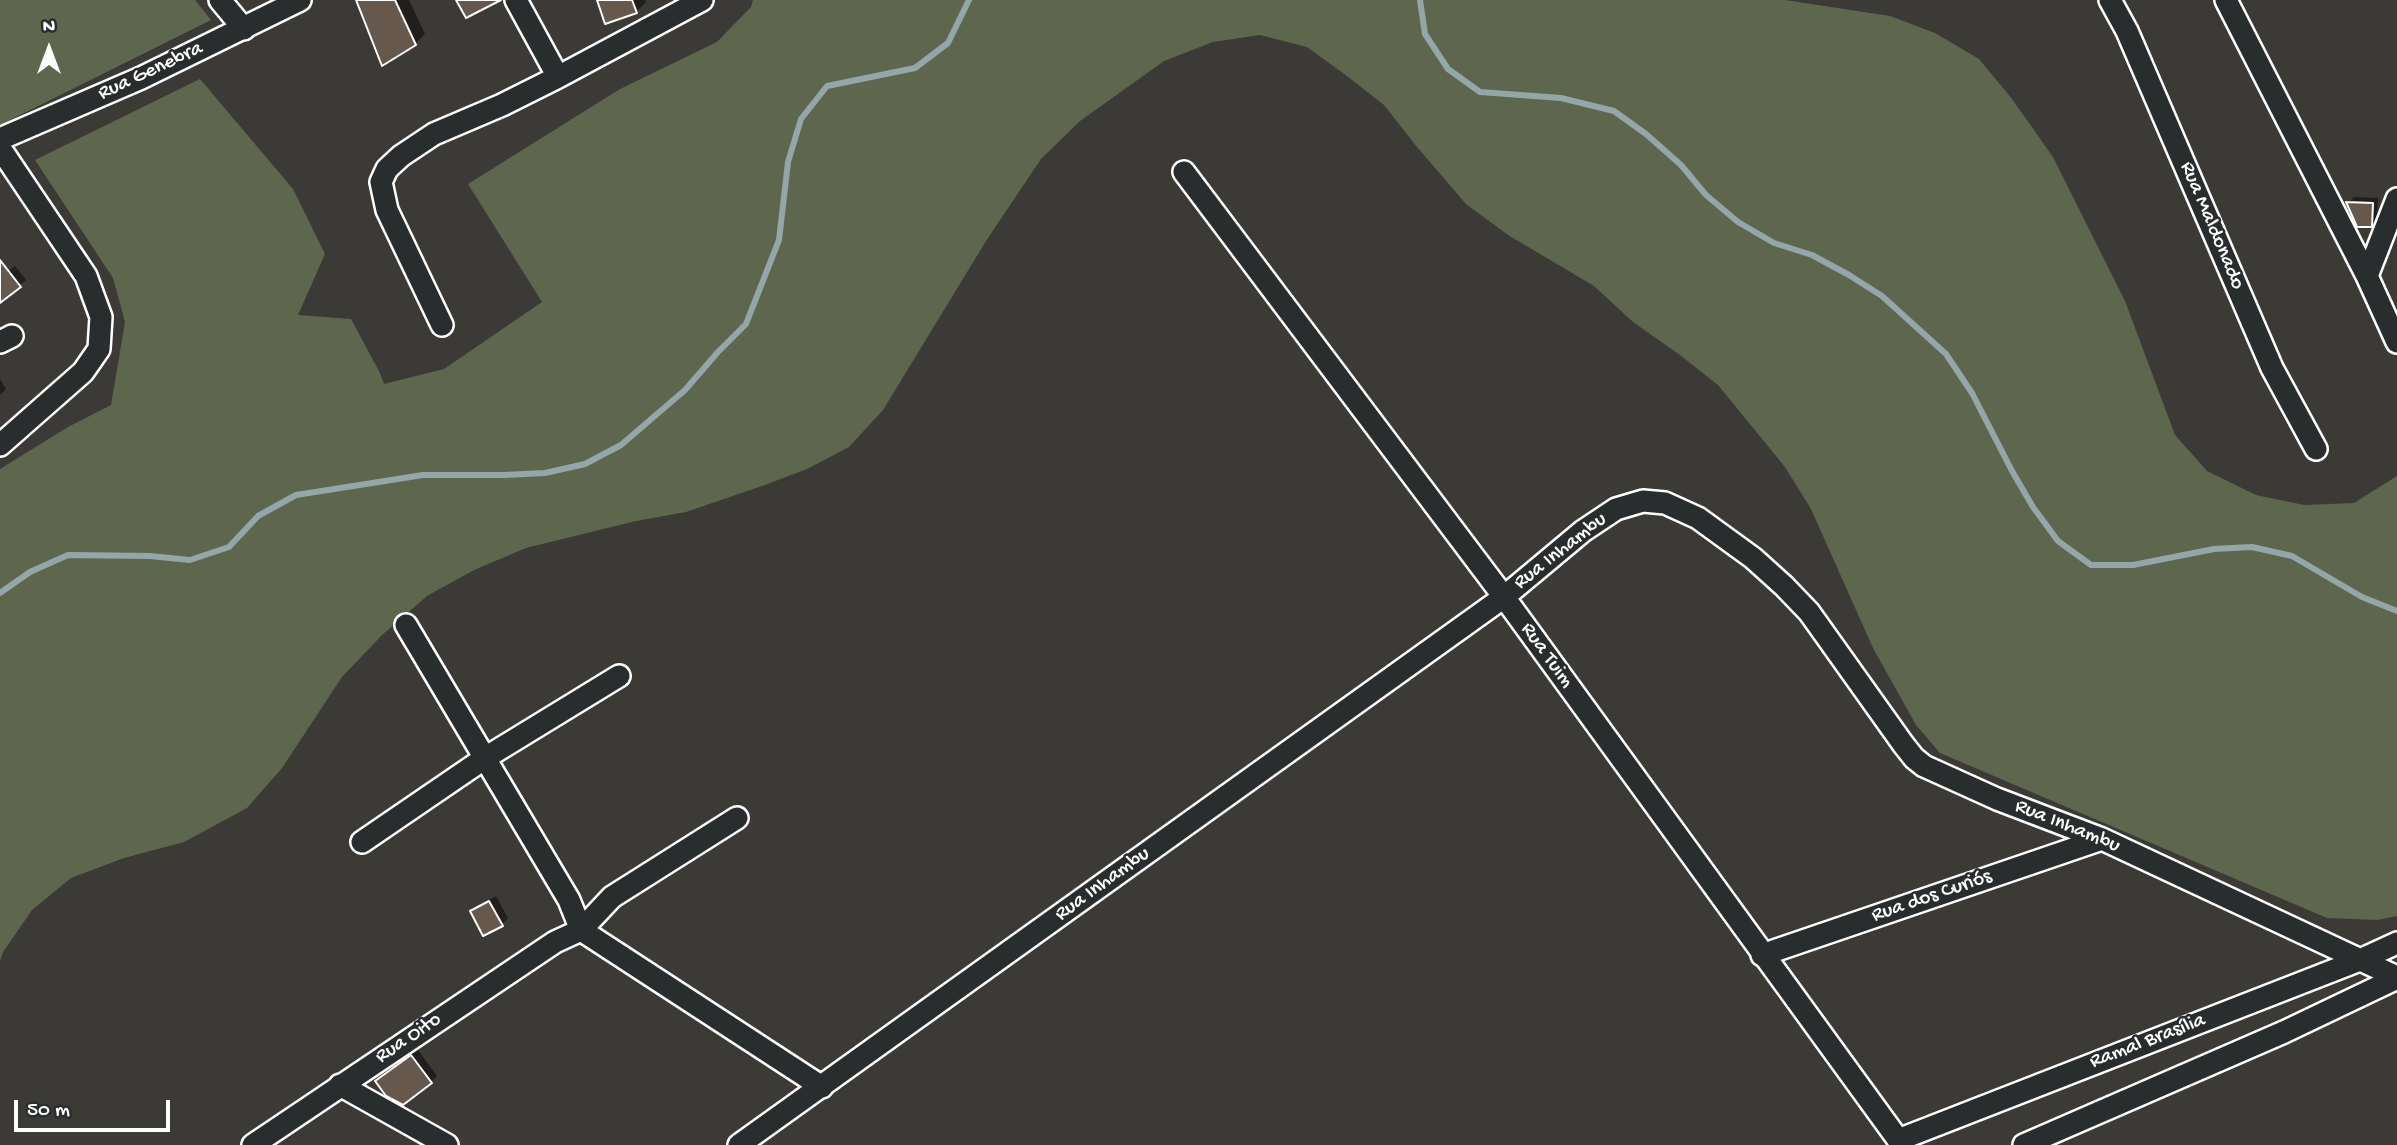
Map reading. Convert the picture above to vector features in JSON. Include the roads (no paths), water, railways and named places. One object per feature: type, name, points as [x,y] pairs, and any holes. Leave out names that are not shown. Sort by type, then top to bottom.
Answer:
[{"type":"street","points":[[220,0],[244,29]]},
{"type":"street","name":"Rua Genebra","points":[[0,139],[141,78],[300,0]]},
{"type":"street","points":[[516,0],[558,77]]},
{"type":"street","points":[[442,325],[387,210],[381,182],[387,169],[434,134],[502,106],[702,0]]},
{"type":"street","name":"Rua Maldonado","points":[[2110,0],[2127,31],[2272,368],[2316,449]]},
{"type":"street","points":[[2226,0],[2367,276],[2397,342]]},
{"type":"street","points":[[0,148],[86,276],[101,317],[99,349],[83,372],[0,445]]},
{"type":"street","name":"Rua Tuim","points":[[1184,172],[1504,597],[1900,1142]]},
{"type":"street","points":[[2367,276],[2397,199]]},
{"type":"street","name":"Rua Inhambu","points":[[752,1142],[822,1087],[1504,597],[1583,531],[1616,509],[1643,501],[1658,502],[1698,518],[1753,558],[1809,612],[1914,758],[1936,773],[2102,839],[2397,978]]},
{"type":"street","points":[[406,625],[569,901],[573,933],[822,1087]]},
{"type":"street","points":[[362,842],[485,758],[619,676]]},
{"type":"street","name":"Rua Oito","points":[[253,1145],[341,1084],[573,933],[612,897],[737,818]]},
{"type":"street","name":"Rua dos Curiós","points":[[1762,955],[2102,839]]},
{"type":"street","name":"Ramal Brasília","points":[[1900,1142],[2397,943]]},
{"type":"street","name":"Ramal Brasília","points":[[2024,1145],[2284,1032],[2397,978]]},
{"type":"street","points":[[341,1084],[447,1145]]},
{"type":"waterway","points":[[0,593],[30,572],[68,555],[150,556],[190,560],[229,547],[258,516],[296,495],[423,475],[545,473],[585,464],[621,445],[685,390],[746,324],[779,240],[788,162],[801,119],[827,86],[915,68],[948,43],[969,0]]},
{"type":"waterway","points":[[1420,0],[1425,34],[1448,69],[1480,92],[1561,98],[1614,111],[1646,134],[1681,165],[1706,195],[1738,222],[1774,243],[1812,255],[1882,296],[1946,354],[1972,393],[2033,507],[2058,541],[2091,565],[2133,565],[2214,549],[2252,547],[2292,556],[2362,597],[2397,611]]}]
